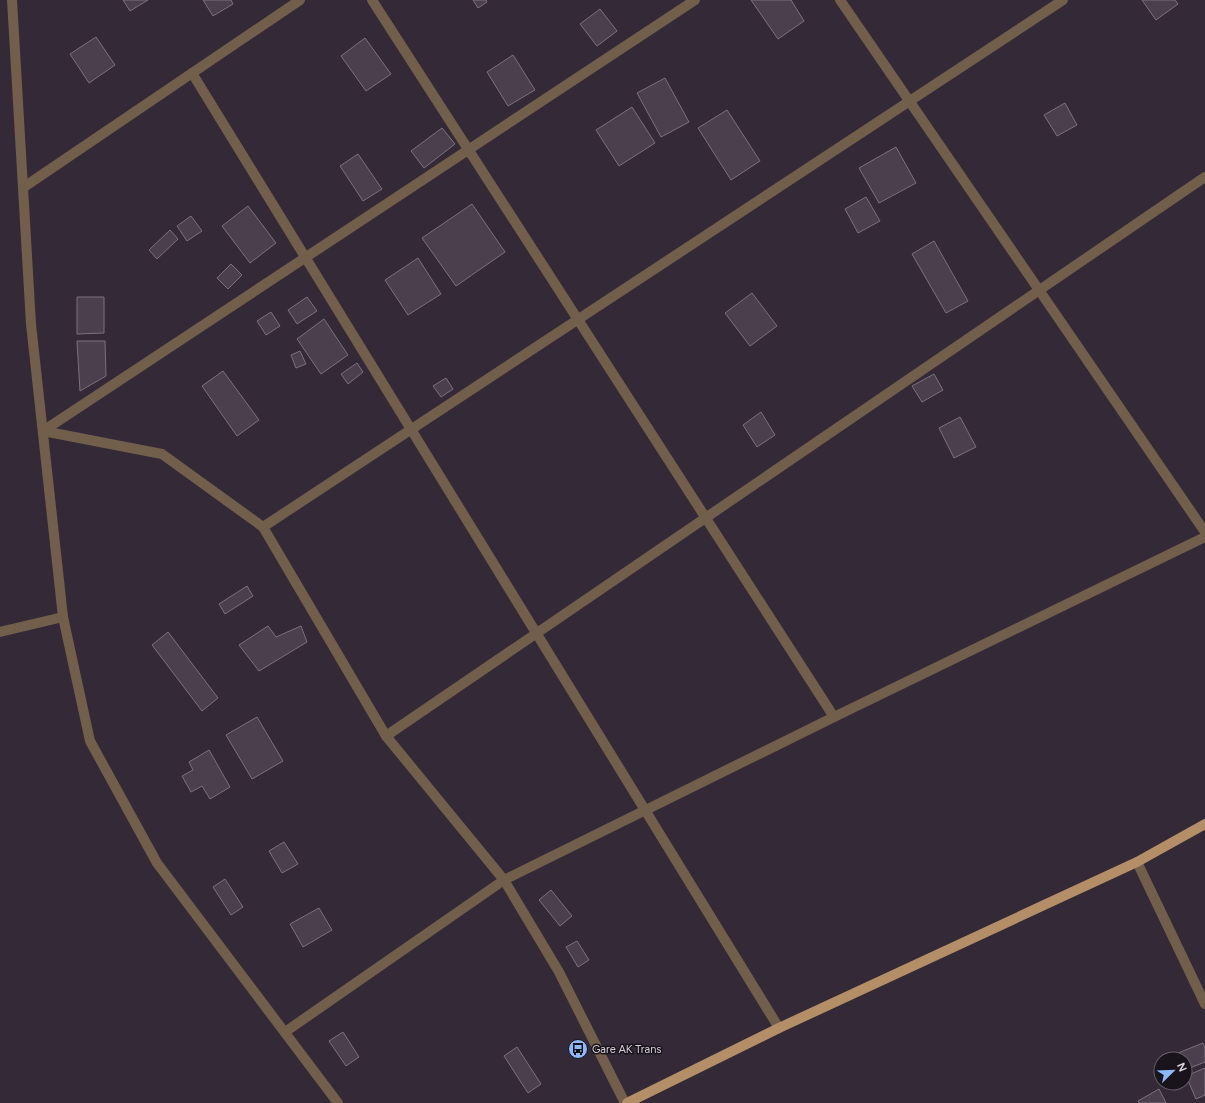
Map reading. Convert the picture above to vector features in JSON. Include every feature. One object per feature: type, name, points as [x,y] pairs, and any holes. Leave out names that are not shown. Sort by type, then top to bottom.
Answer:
[{"type":"main road","points":[[626,1103],[779,1028],[1137,862],[1205,824]]},
{"type":"street","points":[[12,0],[32,324],[43,431],[63,617],[90,742],[157,863],[338,1103]]},
{"type":"street","points":[[24,187],[300,0]]},
{"type":"street","points":[[372,0],[834,717]]},
{"type":"street","points":[[43,431],[695,0]]},
{"type":"street","points":[[840,0],[1205,532]]},
{"type":"street","points":[[263,527],[1062,0]]},
{"type":"street","points":[[192,73],[779,1028]]},
{"type":"street","points":[[386,736],[1205,178]]},
{"type":"street","points":[[43,431],[162,454],[263,527],[386,736],[504,880],[560,972],[626,1103]]},
{"type":"street","points":[[285,1032],[504,880],[834,717],[1205,537]]},
{"type":"street","points":[[0,632],[63,617]]},
{"type":"street","points":[[1137,862],[1205,1004]]},
{"type":"building","points":[[123,0],[148,0],[130,11]]},
{"type":"building","points":[[203,0],[231,0],[233,4],[213,16]]},
{"type":"building","points":[[473,0],[486,0],[487,2],[478,8]]},
{"type":"building","points":[[751,0],[791,0],[804,21],[778,39]]},
{"type":"building","points":[[1142,0],[1175,0],[1178,4],[1156,20]]},
{"type":"building","points":[[600,9],[617,31],[597,46],[580,24]]},
{"type":"building","points":[[96,37],[115,65],[89,83],[70,54]]},
{"type":"building","points":[[365,38],[391,74],[366,91],[341,56]]},
{"type":"building","points":[[513,55],[535,90],[508,106],[487,72]]},
{"type":"building","points":[[665,78],[689,122],[661,137],[637,93]]},
{"type":"building","points":[[1065,103],[1077,125],[1057,136],[1044,115]]},
{"type":"building","points":[[632,107],[655,143],[619,166],[596,130]]},
{"type":"building","points":[[727,110],[760,161],[731,180],[698,128]]},
{"type":"building","points":[[442,128],[455,144],[424,168],[411,151]]},
{"type":"building","points":[[896,147],[916,183],[879,203],[859,168]]},
{"type":"building","points":[[358,154],[382,189],[363,201],[340,166]]},
{"type":"building","points":[[866,197],[880,221],[858,233],[845,209]]},
{"type":"building","points":[[472,204],[505,252],[456,286],[422,238]]},
{"type":"building","points":[[248,206],[276,243],[250,263],[222,226]]},
{"type":"building","points":[[191,216],[202,231],[187,241],[177,226]]},
{"type":"building","points":[[170,230],[178,239],[157,259],[149,250]]},
{"type":"building","points":[[934,241],[968,301],[946,313],[912,254]]},
{"type":"building","points":[[418,258],[441,294],[408,315],[385,280]]},
{"type":"building","points":[[231,264],[242,275],[228,289],[217,278]]},
{"type":"building","points":[[752,293],[777,326],[750,346],[725,313]]},
{"type":"building","points":[[77,297],[104,297],[104,333],[77,334]]},
{"type":"building","points":[[307,297],[317,311],[297,324],[288,310]]},
{"type":"building","points":[[271,312],[280,326],[266,335],[257,321]]},
{"type":"building","points":[[324,319],[348,355],[321,374],[297,339]]},
{"type":"building","points":[[77,341],[105,341],[106,376],[80,391]]},
{"type":"building","points":[[300,351],[306,364],[296,368],[291,355]]},
{"type":"building","points":[[357,363],[363,372],[348,384],[341,374]]},
{"type":"building","points":[[223,371],[259,420],[237,436],[202,386]]},
{"type":"building","points":[[934,374],[943,390],[922,402],[912,386]]},
{"type":"building","points":[[446,378],[453,389],[441,397],[433,386]]},
{"type":"building","points":[[761,412],[775,435],[757,447],[743,425]]},
{"type":"building","points":[[960,417],[976,447],[954,458],[939,428]]},
{"type":"building","points":[[247,586],[253,596],[225,614],[219,604]]},
{"type":"building","points":[[268,626],[276,637],[301,626],[307,642],[259,671],[239,645]]},
{"type":"building","points":[[168,632],[218,698],[202,711],[152,645]]},
{"type":"building","points":[[257,717],[283,761],[252,779],[226,735]]},
{"type":"building","points":[[209,750],[230,787],[210,799],[202,786],[191,792],[182,776],[193,770],[189,762]]},
{"type":"building","points":[[284,842],[298,864],[282,873],[269,851]]},
{"type":"building","points":[[225,879],[243,907],[231,915],[213,887]]},
{"type":"building","points":[[551,890],[572,916],[560,926],[539,900]]},
{"type":"building","points":[[319,908],[332,930],[303,947],[290,924]]},
{"type":"building","points":[[577,941],[589,960],[578,967],[566,947]]},
{"type":"building","points":[[343,1032],[359,1057],[346,1066],[329,1041]]},
{"type":"building","points":[[1203,1043],[1205,1048],[1205,1062],[1193,1067],[1193,1051],[1183,1051]]},
{"type":"building","points":[[517,1047],[541,1084],[528,1093],[504,1056]]},
{"type":"building","points":[[1205,1068],[1205,1095],[1196,1099],[1193,1091],[1193,1073]]},
{"type":"building","points":[[1156,1091],[1160,1091],[1166,1103],[1139,1103],[1138,1101]]},
{"type":"place","name":"Gare AK Trans","points":[[578,1049]]}]
